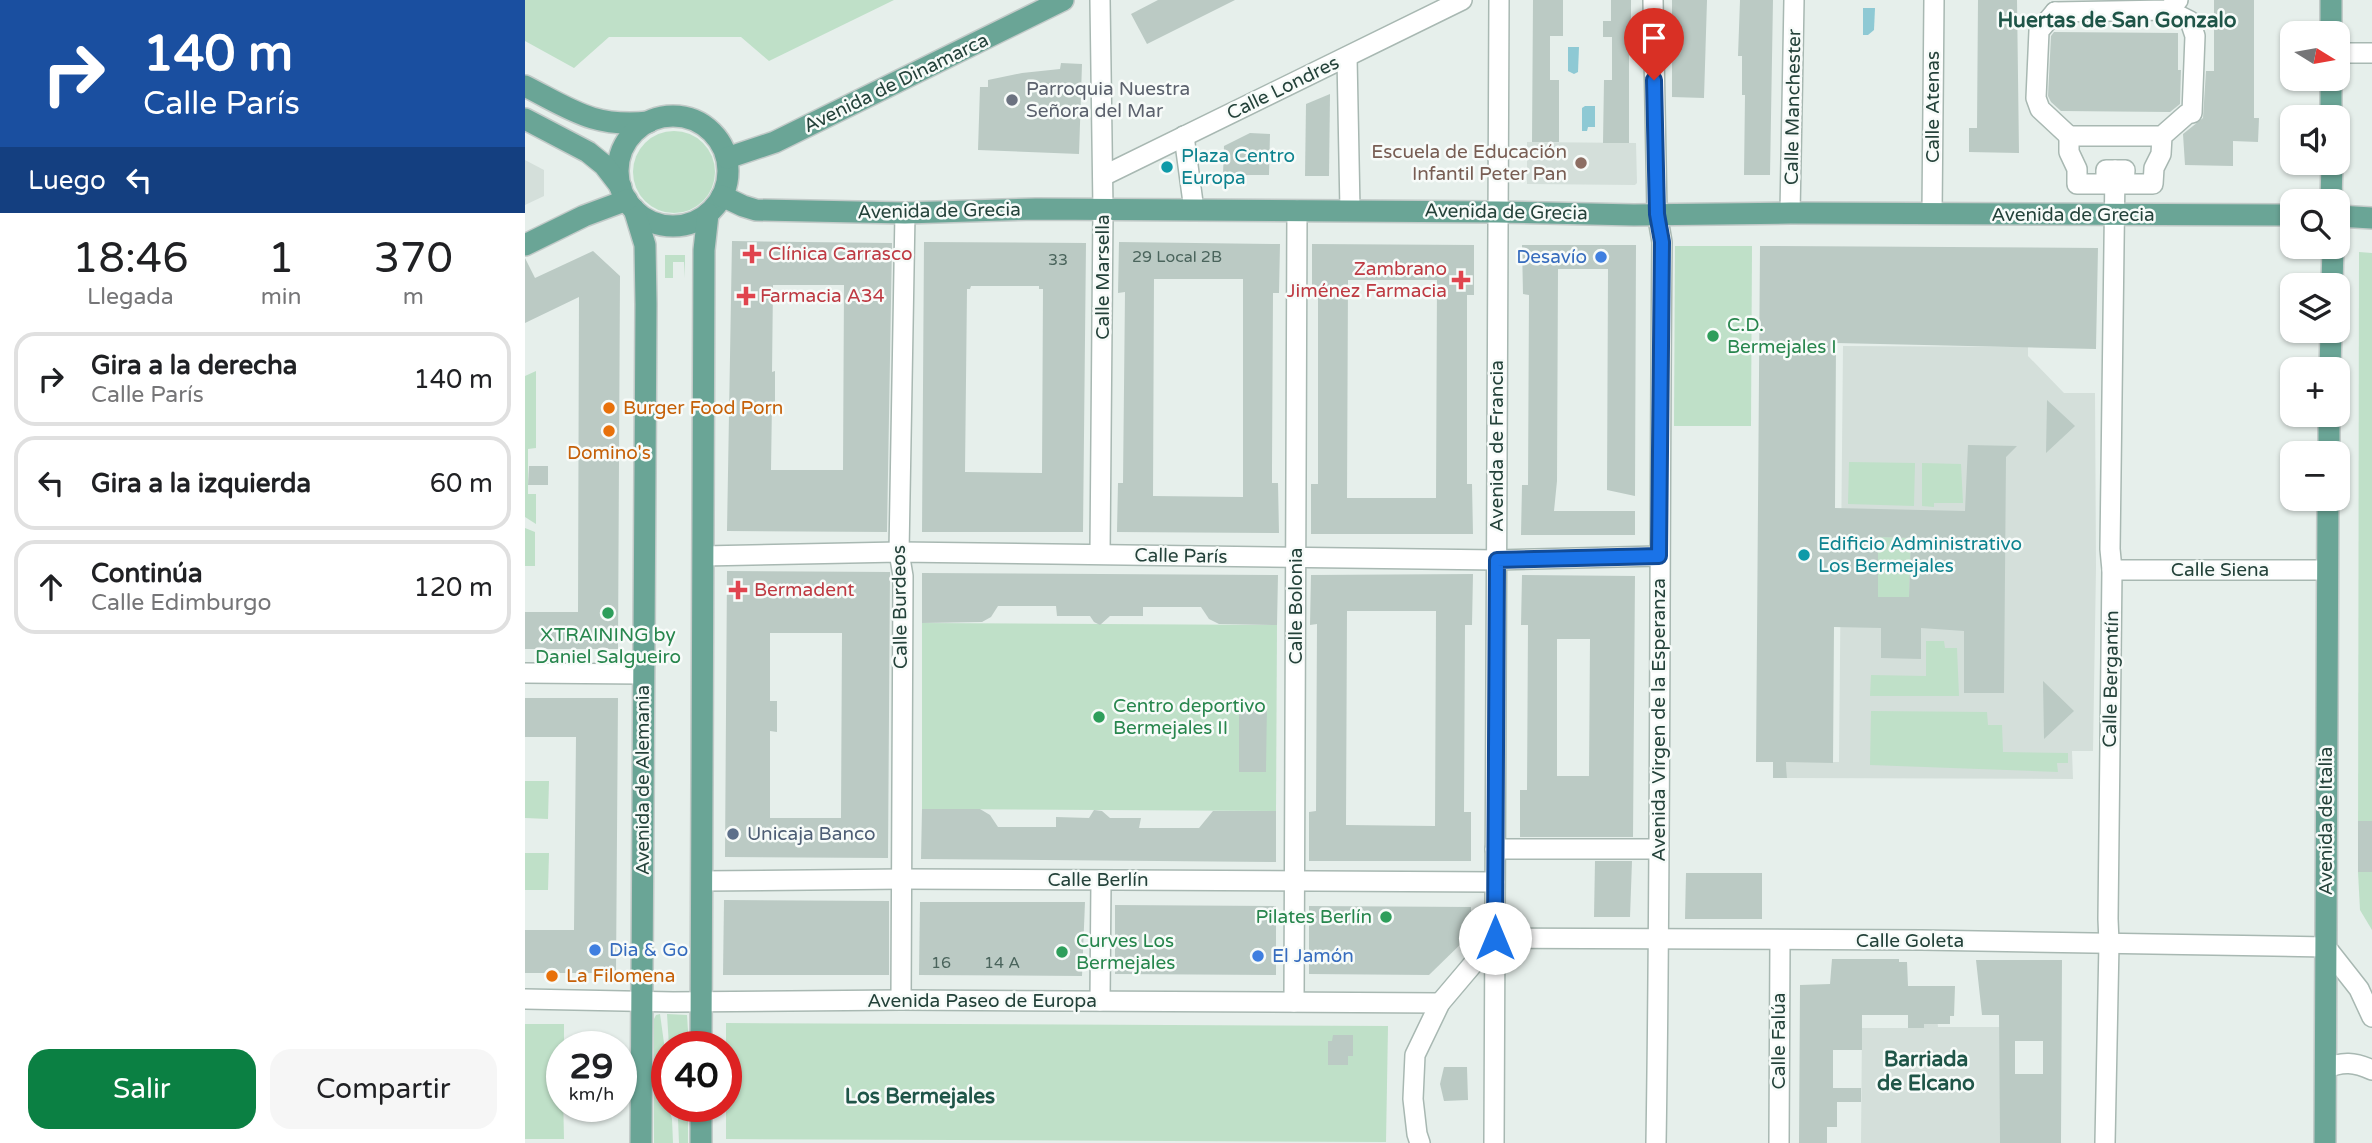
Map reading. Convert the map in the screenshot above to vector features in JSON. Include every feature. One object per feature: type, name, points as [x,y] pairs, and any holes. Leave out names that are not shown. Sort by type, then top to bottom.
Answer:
[{"type":"main road","name":"Avenida de Dinamarca","points":[[727,158],[785,138],[1063,0]]},
{"type":"main road","points":[[2331,0],[2331,21]]},
{"type":"main road","points":[[525,86],[579,114],[605,122],[623,124],[674,116],[697,122],[716,136],[727,158],[728,177],[722,196],[708,214],[687,224],[664,225],[643,217],[597,158],[525,119]]},
{"type":"main road","points":[[627,198],[619,174],[624,148],[639,128],[651,121]]},
{"type":"main road","name":"Avenida de Grecia","points":[[722,196],[757,210],[905,213],[1103,209],[1657,214],[2280,215]]},
{"type":"main road","points":[[525,245],[627,198]]},
{"type":"main road","name":"Avenida de Alemania","points":[[627,198],[644,237],[645,259],[641,1143]]},
{"type":"main road","points":[[701,1031],[704,250],[708,214]]},
{"type":"main road","points":[[2350,217],[2372,218]]},
{"type":"main road","name":"Avenida de Italia","points":[[2325,1143],[2328,511]]},
{"type":"main road","points":[[701,1122],[701,1143]]},
{"type":"street","name":"Calle Marsella","points":[[1100,0],[1103,176],[1100,554]]},
{"type":"street","name":"Calle Londres","points":[[1103,176],[1462,0]]},
{"type":"street","name":"Avenida de Francia","points":[[1494,1143],[1499,0]]},
{"type":"street","name":"Avenida Virgen de la Esperanza","points":[[1653,0],[1657,214],[1662,242],[1656,1143]]},
{"type":"street","name":"Calle Manchester","points":[[1790,213],[1794,0]]},
{"type":"street","name":"Calle Atenas","points":[[1932,214],[1934,0]]},
{"type":"street","points":[[2173,5],[2190,21],[2195,36],[2192,113],[2186,114],[2162,136],[2069,136],[2040,109],[2036,98],[2039,30],[2053,6],[2173,5]]},
{"type":"street","points":[[2350,53],[2372,53]]},
{"type":"street","points":[[1347,57],[1349,211]]},
{"type":"street","points":[[1185,136],[1195,210]]},
{"type":"street","points":[[2069,136],[2069,152],[2077,169],[2077,184],[2106,184],[2106,170],[2125,170],[2124,184],[2153,184],[2154,168],[2161,154],[2162,136]]},
{"type":"street","name":"Calle Bergantín","points":[[2105,1143],[2115,170]]},
{"type":"street","name":"Calle Bolonia","points":[[1294,1002],[1297,210]]},
{"type":"street","name":"Calle Burdeos","points":[[901,1000],[903,576],[899,552],[905,213]]},
{"type":"street","name":"Calle París","points":[[703,556],[899,552],[1497,560],[1659,556]]},
{"type":"street","name":"Calle Siena","points":[[2112,570],[2328,570]]},
{"type":"street","points":[[525,673],[643,674]]},
{"type":"street","points":[[1495,849],[1659,849]]},
{"type":"street","name":"Calle Berlín","points":[[702,881],[903,879],[1495,882]]},
{"type":"street","points":[[1100,1001],[1101,880]]},
{"type":"street","points":[[1420,1143],[1413,1099],[1415,1055],[1440,1003],[1495,938]]},
{"type":"street","name":"Calle Goleta","points":[[1495,938],[2326,947]]},
{"type":"street","name":"Calle Falúa","points":[[1779,1143],[1780,940]]},
{"type":"street","points":[[2326,947],[2358,989],[2372,1017]]},
{"type":"street","name":"Avenida Paseo de Europa","points":[[525,999],[701,1002],[901,1000],[1440,1003]]},
{"type":"street","points":[[2325,1069],[2339,1063],[2360,1064],[2372,1070]]},
{"type":"shaded area","name":"Escuela de Educación Infantil Peter Pan","points":[[1527,142],[1636,143],[1637,183],[1527,184]]},
{"type":"shaded area","points":[[525,160],[544,170],[544,196],[525,205]]},
{"type":"shaded area","points":[[1843,346],[2028,347],[2028,356],[2064,393],[2095,393],[2093,751],[2072,751],[2073,779],[1787,778],[1786,762],[1839,762]]},
{"type":"shaded area","points":[[1937,1016],[1938,1027],[2000,1027],[2000,1143],[1861,1143],[1862,1028],[1924,1028],[1924,1017]]},
{"type":"green space","points":[[525,0],[894,0],[769,61],[741,37],[609,37],[574,68],[525,41]]},
{"type":"green space","points":[[674,131],[690,134],[703,143],[712,156],[715,172],[712,188],[703,201],[690,210],[674,213],[658,210],[645,201],[636,188],[633,172],[636,156],[645,143],[658,134]]},
{"type":"green space","name":"C.D. Bermejales I","points":[[1675,246],[1752,246],[1751,426],[1674,426]]},
{"type":"green space","points":[[2359,252],[2372,253],[2372,930],[2360,910],[2358,872]]},
{"type":"green space","points":[[665,255],[685,255],[685,278],[684,262],[673,262],[673,278],[665,278]]},
{"type":"green space","points":[[536,371],[536,448],[528,449],[528,494],[536,494],[536,524],[525,517],[525,376]]},
{"type":"green space","points":[[1849,462],[1915,463],[1914,506],[1848,504]]},
{"type":"green space","points":[[1922,463],[1961,464],[1963,503],[1934,503],[1934,507],[1922,506]]},
{"type":"green space","points":[[525,528],[535,532],[535,566],[525,566]]},
{"type":"green space","points":[[1878,537],[1911,538],[1909,597],[1878,597]]},
{"type":"green space","name":"Centro deportivo Bermejales II","points":[[922,623],[1277,625],[1276,811],[922,809]]},
{"type":"green space","points":[[1926,641],[1944,641],[1945,648],[1957,648],[1959,696],[1870,696],[1871,675],[1926,676]]},
{"type":"green space","points":[[1871,711],[1987,712],[1988,725],[2002,725],[2003,752],[2068,753],[2068,763],[2057,763],[2058,772],[1870,765]]},
{"type":"green space","points":[[525,781],[549,781],[548,819],[525,818]]},
{"type":"green space","points":[[525,853],[549,853],[548,890],[525,890]]},
{"type":"green space","points":[[660,1014],[662,1031],[654,1031],[656,1015]]},
{"type":"green space","points":[[667,1014],[687,1015],[688,1031],[668,1031]]},
{"type":"green space","points":[[726,1023],[1388,1026],[1386,1142],[726,1139],[726,1122],[742,1122],[742,1031],[726,1031]]},
{"type":"green space","points":[[525,1024],[564,1024],[564,1031],[546,1031],[546,1122],[564,1122],[564,1139],[525,1139]]},
{"type":"green space","points":[[654,1122],[672,1122],[673,1143],[654,1143]]},
{"type":"green space","points":[[678,1122],[688,1122],[688,1143],[679,1143]]},
{"type":"water","points":[[1863,8],[1875,8],[1874,30],[1868,35],[1863,35]]},
{"type":"water","points":[[1568,47],[1579,47],[1578,72],[1574,74],[1568,71]]},
{"type":"water","points":[[1595,106],[1595,127],[1582,131],[1582,108]]},
{"type":"building","points":[[1158,0],[1235,0],[1147,44],[1131,14]]},
{"type":"building","points":[[1533,0],[1563,0],[1563,36],[1550,36],[1550,80],[1559,80],[1559,142],[1532,142]]},
{"type":"building","points":[[1611,0],[1631,0],[1629,143],[1603,143],[1604,80],[1612,80],[1612,37],[1603,37],[1603,21],[1611,21]]},
{"type":"building","points":[[1672,0],[1707,0],[1704,98],[1672,97]]},
{"type":"building","points":[[1740,0],[1773,0],[1770,175],[1744,175],[1745,95],[1742,95],[1742,56],[1738,56]]},
{"type":"building","points":[[1978,0],[2017,0],[2019,153],[1969,152],[1969,128],[1977,128]]},
{"type":"building","points":[[2214,0],[2254,0],[2254,118],[2259,118],[2258,142],[2233,141],[2233,166],[2185,165],[2183,134],[2203,118],[2206,71],[2214,71]]},
{"type":"building","points":[[2054,32],[2178,33],[2180,104],[2170,112],[2061,111],[2048,96],[2051,36]]},
{"type":"building","name":"Parroquia Nuestra Señora del Mar","points":[[1061,63],[1082,64],[1079,154],[978,150],[980,87],[988,87],[988,80],[1060,69]]},
{"type":"building","points":[[1330,94],[1329,176],[1305,176],[1306,104]]},
{"type":"building","points":[[1250,133],[1270,134],[1269,175],[1223,175],[1224,146]]},
{"type":"building","points":[[732,241],[892,243],[887,532],[727,531]],"holes":[[[773,285],[844,285],[843,470],[771,470],[772,402],[775,402],[775,371],[772,372]]]},
{"type":"building","points":[[924,242],[1086,243],[1083,532],[922,532]],"holes":[[[971,286],[1039,286],[1039,289],[1043,289],[1042,473],[965,472],[967,289]]]},
{"type":"building","points":[[1119,242],[1280,244],[1279,293],[1273,293],[1272,466],[1272,483],[1278,483],[1279,533],[1117,532],[1118,483],[1123,483],[1125,292],[1118,293]],"holes":[[[1154,279],[1243,279],[1243,497],[1153,496]]]},
{"type":"building","points":[[1312,244],[1474,245],[1474,295],[1467,295],[1467,484],[1472,484],[1473,534],[1311,534],[1311,484],[1318,484],[1318,293],[1312,293]],"holes":[[[1348,280],[1437,280],[1436,498],[1347,498]]]},
{"type":"building","points":[[1522,245],[1636,245],[1635,496],[1607,490],[1608,269],[1558,269],[1557,481],[1554,511],[1635,511],[1635,535],[1521,535],[1522,485],[1528,485],[1529,295],[1523,294]]},
{"type":"building","name":"Edificio Administrativo Los Bermejales","points":[[1760,246],[2098,248],[2096,349],[1836,343],[1835,508],[1965,511],[1968,445],[2017,446],[2006,457],[2004,693],[1964,693],[1964,631],[1921,628],[1921,659],[1881,658],[1881,628],[1834,627],[1833,763],[1786,762],[1787,778],[1773,778],[1773,762],[1756,762]],"holes":[[[1878,537],[1911,538],[1909,597],[1878,597]]]},
{"type":"building","points":[[593,251],[620,276],[618,649],[525,649],[525,612],[578,612],[579,297],[525,323],[525,258],[535,278]]},
{"type":"building","points":[[2047,400],[2075,426],[2046,453]]},
{"type":"building","points":[[529,466],[548,466],[548,485],[528,485]]},
{"type":"building","points":[[727,571],[890,572],[888,858],[725,857]],"holes":[[[770,633],[842,633],[841,818],[770,818],[770,731],[777,732],[777,701],[770,701]]]},
{"type":"building","points":[[922,573],[1278,575],[1277,625],[1219,624],[1209,619],[1201,607],[1143,607],[1143,616],[1110,616],[1100,625],[1090,616],[1057,616],[1056,606],[998,606],[991,617],[982,622],[922,623]]},
{"type":"building","points":[[1473,574],[1472,625],[1465,625],[1464,812],[1471,812],[1471,861],[1309,861],[1309,812],[1316,811],[1317,624],[1310,625],[1311,575]],"holes":[[[1347,611],[1436,611],[1435,826],[1346,825]]]},
{"type":"building","points":[[1522,575],[1635,576],[1633,837],[1520,837],[1520,790],[1527,790],[1528,625],[1521,625]],"holes":[[[1557,639],[1590,639],[1589,776],[1557,776]]]},
{"type":"building","points":[[2043,681],[2074,711],[2044,739]]},
{"type":"building","points":[[525,698],[618,698],[616,973],[525,973],[525,930],[574,930],[576,737],[525,737]]},
{"type":"building","points":[[1239,703],[1267,703],[1266,772],[1239,772]]},
{"type":"building","points":[[922,809],[980,809],[990,815],[998,827],[1056,827],[1056,817],[1089,818],[1094,810],[1102,811],[1110,818],[1141,818],[1139,828],[1199,828],[1213,811],[1276,811],[1276,862],[921,859]]},
{"type":"building","points":[[2358,821],[2372,821],[2372,872],[2358,872]]},
{"type":"building","points":[[1595,861],[1632,861],[1630,917],[1594,917]]},
{"type":"building","points":[[1686,873],[1762,873],[1762,919],[1685,919]]},
{"type":"building","points":[[724,900],[889,901],[889,975],[723,975]]},
{"type":"building","points":[[920,902],[1085,902],[1082,976],[919,975]]},
{"type":"building","points":[[1115,905],[1276,906],[1276,975],[1115,974]]},
{"type":"building","points":[[1309,906],[1471,907],[1471,934],[1429,975],[1309,974]]},
{"type":"building","points":[[1832,959],[1899,959],[1899,962],[1907,962],[1908,986],[1955,986],[1954,1016],[1950,1016],[1950,1024],[1924,1024],[1924,1028],[1908,1028],[1908,1015],[1862,1015],[1862,1050],[1833,1050],[1833,1088],[1861,1088],[1861,1102],[1837,1102],[1837,1127],[1827,1127],[1827,1143],[1799,1143],[1800,985],[1830,984]]},
{"type":"building","points":[[1976,960],[2062,960],[2061,1143],[2000,1143],[1999,1015],[1982,1015]],"holes":[[[2015,1041],[2043,1041],[2043,1074],[2015,1074]]]},
{"type":"building","points":[[1333,1035],[1353,1035],[1353,1056],[1348,1056],[1348,1065],[1328,1065],[1328,1041],[1332,1041]]},
{"type":"building","points":[[1444,1067],[1467,1067],[1468,1100],[1444,1101],[1440,1084]]},
{"type":"place","name":"Parroquia Nuestra Señora del Mar","points":[[1012,100]]},
{"type":"place","name":"Escuela de Educación Infantil Peter Pan","points":[[1581,163]]},
{"type":"place","name":"Plaza Centro Europa","points":[[1167,167]]},
{"type":"place","name":"Clínica Carrasco","points":[[752,254]]},
{"type":"place","name":"Desavío","points":[[1601,257]]},
{"type":"place","name":"Zambrano Jiménez Farmacia","points":[[1461,280]]},
{"type":"place","name":"Farmacia A34","points":[[746,296]]},
{"type":"place","name":"C.D. Bermejales I","points":[[1713,336]]},
{"type":"place","name":"Burger Food Porn","points":[[609,408]]},
{"type":"place","name":"Domino's","points":[[609,431]]},
{"type":"place","name":"Edificio Administrativo Los Bermejales","points":[[1804,555]]},
{"type":"place","name":"Bermadent","points":[[738,590]]},
{"type":"place","name":"XTRAINING by Daniel Salgueiro","points":[[608,613]]},
{"type":"place","name":"Centro deportivo Bermejales II","points":[[1099,717]]},
{"type":"place","name":"Unicaja Banco","points":[[733,834]]},
{"type":"place","name":"Pilates Berlín","points":[[1386,917]]},
{"type":"place","name":"Dia & Go","points":[[595,950]]},
{"type":"place","name":"Curves Los Bermejales","points":[[1062,952]]},
{"type":"place","name":"El Jamón","points":[[1258,956]]},
{"type":"place","name":"La Filomena","points":[[552,976]]},
{"type":"district","name":"Huertas de San Gonzalo","points":[[2117,20]]},
{"type":"district","name":"Barriada de Elcano","points":[[1926,1071]]},
{"type":"district","name":"Los Bermejales","points":[[920,1096]]},
{"type":"route","points":[[1495,938],[1497,560],[1659,556],[1662,242],[1657,214],[1654,80]]}]
